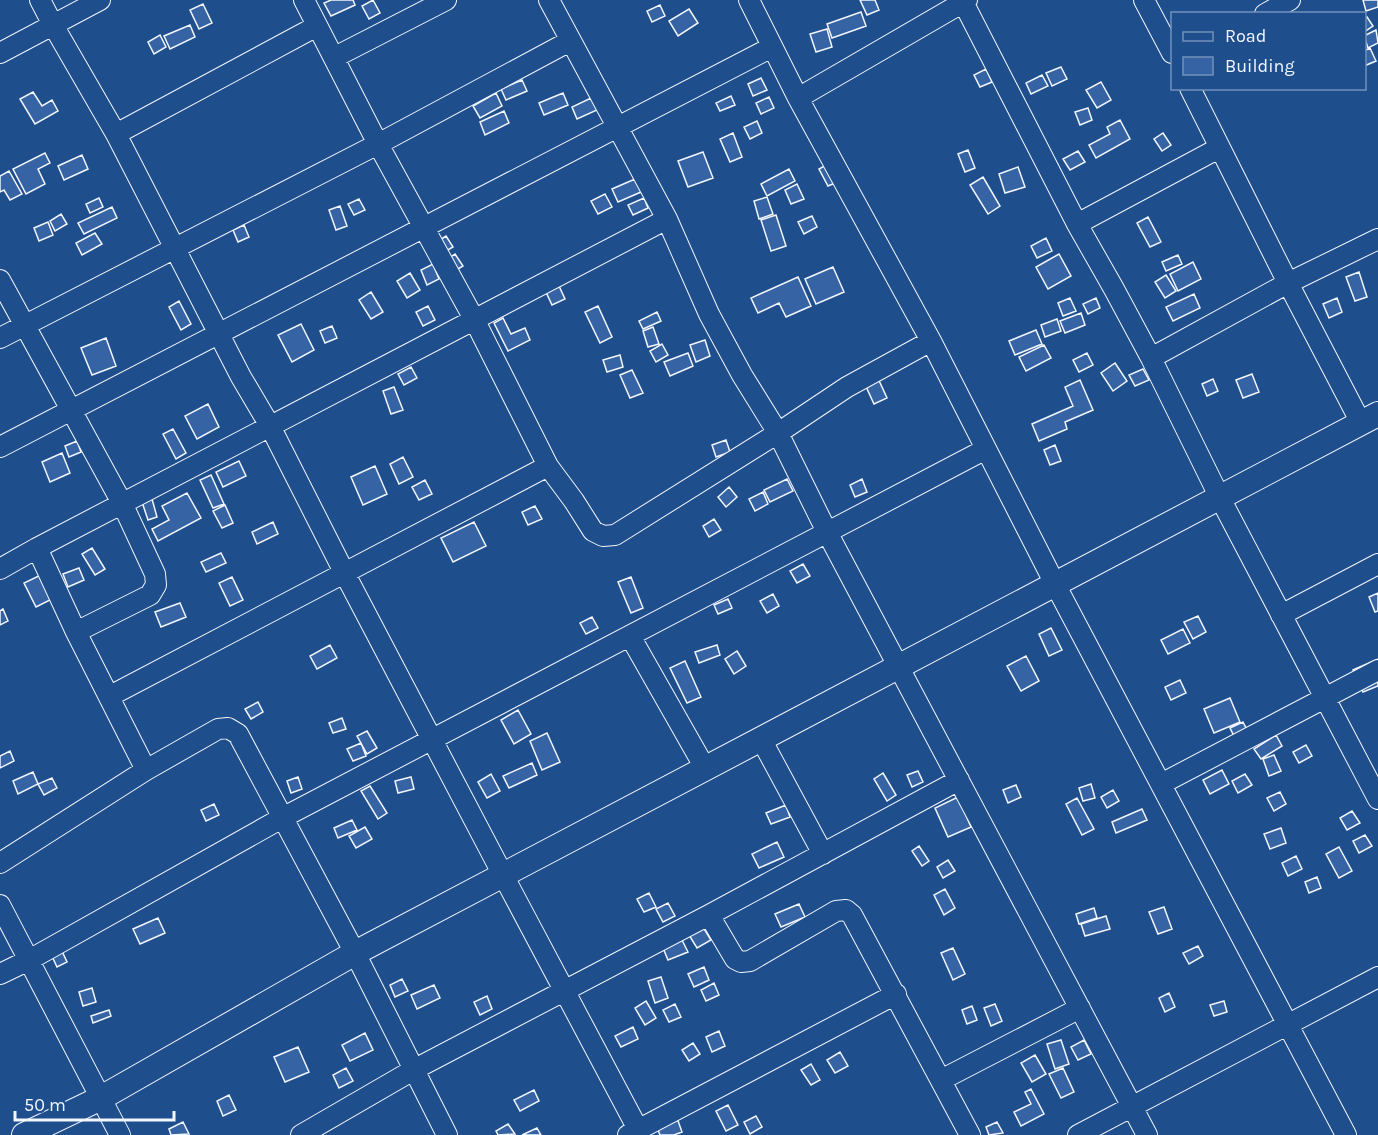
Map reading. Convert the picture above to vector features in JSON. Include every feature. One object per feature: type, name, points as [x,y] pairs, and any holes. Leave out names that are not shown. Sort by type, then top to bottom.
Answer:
[{"type":"street","points":[[40,0],[116,134],[219,334],[270,426],[344,572],[566,991],[636,1133],[896,994]]},
{"type":"street","points":[[0,53],[100,0]]},
{"type":"street","points":[[304,0],[378,144],[474,319],[548,466],[593,531],[603,536],[615,535],[847,387],[931,341]]},
{"type":"street","points":[[335,57],[447,0]]},
{"type":"street","points":[[549,0],[667,219],[709,314],[742,375],[778,433],[827,532],[1147,1135]]},
{"type":"street","points":[[749,0],[798,98],[931,341],[1055,584],[1346,1135]]},
{"type":"street","points":[[1144,0],[1171,49]]},
{"type":"street","points":[[1269,12],[1290,0]]},
{"type":"street","points":[[798,98],[964,1],[1077,224],[1151,358],[1220,498],[1378,799]]},
{"type":"street","points":[[116,134],[317,26]]},
{"type":"street","points":[[0,338],[378,144],[570,41]]},
{"type":"street","points":[[0,447],[772,47]]},
{"type":"street","points":[[24,1135],[101,1098],[355,953],[1370,419],[1288,283],[1191,90]]},
{"type":"street","points":[[1077,224],[1219,148]]},
{"type":"street","points":[[0,569],[667,219]]},
{"type":"street","points":[[1151,358],[1288,283],[1378,239]]},
{"type":"street","points":[[0,280],[122,503],[155,574],[156,585],[150,595],[76,632]]},
{"type":"street","points":[[0,974],[282,818],[986,449]]},
{"type":"street","points":[[110,696],[548,466]]},
{"type":"street","points":[[37,548],[76,632],[146,770]]},
{"type":"street","points":[[1281,615],[1378,564]]},
{"type":"street","points":[[630,636],[705,768]]},
{"type":"street","points":[[1161,784],[1378,670]]},
{"type":"street","points":[[0,863],[146,770],[218,729],[228,728],[238,734],[355,953],[447,1135]]},
{"type":"street","points":[[761,739],[823,854]]},
{"type":"street","points":[[301,1135],[415,1069],[566,991],[959,780]]},
{"type":"street","points":[[0,905],[120,1135]]},
{"type":"street","points":[[709,915],[735,959],[741,962],[750,962],[836,911],[846,910],[852,915],[970,1135]]},
{"type":"street","points":[[1078,1135],[1378,977]]},
{"type":"street","points":[[941,1080],[1080,1008]]},
{"type":"building","points":[[331,0],[353,0],[355,5],[331,16],[324,3]]},
{"type":"building","points":[[373,0],[380,13],[369,19],[362,6]]},
{"type":"building","points":[[860,0],[875,0],[879,10],[867,15]]},
{"type":"building","points":[[1363,0],[1378,0],[1378,7],[1366,11]]},
{"type":"building","points":[[203,4],[212,23],[199,29],[190,10]]},
{"type":"building","points":[[660,5],[665,16],[652,22],[647,11]]},
{"type":"building","points":[[689,9],[698,23],[678,36],[669,21]]},
{"type":"building","points":[[861,12],[866,26],[832,38],[827,24]]},
{"type":"building","points":[[1366,17],[1373,26],[1366,31]]},
{"type":"building","points":[[190,25],[195,37],[170,49],[164,36]]},
{"type":"building","points":[[827,29],[832,47],[816,52],[810,34]]},
{"type":"building","points":[[1376,30],[1378,43],[1368,48],[1366,35]]},
{"type":"building","points":[[160,35],[166,47],[154,54],[148,42]]},
{"type":"building","points":[[1370,48],[1376,61],[1366,65],[1366,50]]},
{"type":"building","points":[[1061,67],[1067,79],[1052,86],[1046,73]]},
{"type":"building","points":[[986,69],[992,82],[980,87],[974,75]]},
{"type":"building","points":[[1042,75],[1048,86],[1031,94],[1026,83]]},
{"type":"building","points":[[761,78],[767,90],[753,96],[748,84]]},
{"type":"building","points":[[522,80],[527,91],[506,100],[501,89]]},
{"type":"building","points":[[1101,82],[1111,100],[1097,108],[1086,90]]},
{"type":"building","points":[[33,92],[42,106],[52,100],[58,111],[35,124],[20,99]]},
{"type":"building","points":[[496,93],[502,106],[480,118],[473,106]]},
{"type":"building","points":[[563,93],[568,105],[544,115],[539,103]]},
{"type":"building","points":[[731,96],[735,105],[720,111],[716,103]]},
{"type":"building","points":[[769,97],[774,108],[761,114],[756,103]]},
{"type":"building","points":[[591,98],[597,110],[577,119],[572,107]]},
{"type":"building","points":[[1088,108],[1092,120],[1080,125],[1075,112]]},
{"type":"building","points":[[504,111],[509,123],[485,135],[480,122]]},
{"type":"building","points":[[1120,120],[1130,139],[1096,158],[1089,145],[1110,134],[1107,127]]},
{"type":"building","points":[[757,121],[762,133],[750,139],[744,127]]},
{"type":"building","points":[[733,133],[742,157],[730,162],[720,139]]},
{"type":"building","points":[[1163,133],[1171,145],[1162,151],[1154,139]]},
{"type":"building","points":[[968,150],[975,168],[965,172],[958,154]]},
{"type":"building","points":[[1078,151],[1085,162],[1070,170],[1063,159]]},
{"type":"building","points":[[703,152],[713,178],[688,187],[678,161]]},
{"type":"building","points":[[45,153],[50,163],[38,169],[45,184],[26,194],[13,169]]},
{"type":"building","points":[[82,155],[88,169],[64,180],[58,166]]},
{"type":"building","points":[[826,165],[835,183],[828,186],[819,169]]},
{"type":"building","points":[[1018,167],[1025,187],[1005,193],[999,174]]},
{"type":"building","points":[[789,169],[795,181],[767,196],[761,184]]},
{"type":"building","points":[[9,171],[22,194],[10,200],[4,190],[0,192],[0,176]]},
{"type":"building","points":[[983,177],[1000,206],[988,214],[970,185]]},
{"type":"building","points":[[635,179],[641,192],[618,202],[612,189]]},
{"type":"building","points":[[797,184],[804,199],[791,204],[785,190]]},
{"type":"building","points":[[605,194],[612,207],[598,214],[591,201]]},
{"type":"building","points":[[767,197],[773,214],[759,219],[754,201]]},
{"type":"building","points":[[99,198],[103,207],[90,213],[86,204]]},
{"type":"building","points":[[644,198],[648,208],[633,215],[628,205]]},
{"type":"building","points":[[359,199],[365,210],[354,215],[348,204]]},
{"type":"building","points":[[340,206],[347,226],[336,230],[329,210]]},
{"type":"building","points":[[112,207],[117,218],[84,234],[78,223]]},
{"type":"building","points":[[61,214],[67,224],[55,231],[50,221]]},
{"type":"building","points":[[776,215],[786,246],[771,251],[761,220]]},
{"type":"building","points":[[812,216],[817,227],[804,234],[798,222]]},
{"type":"building","points":[[1148,217],[1161,242],[1150,247],[1137,223]]},
{"type":"building","points":[[48,222],[53,235],[39,241],[34,228]]},
{"type":"building","points":[[244,225],[249,237],[238,242],[233,230]]},
{"type":"building","points":[[95,233],[102,244],[82,255],[76,243]]},
{"type":"building","points":[[446,236],[453,247],[441,254],[435,243]]},
{"type":"building","points":[[1046,238],[1052,251],[1037,258],[1031,246]]},
{"type":"building","points":[[455,254],[463,266],[453,272],[445,261]]},
{"type":"building","points":[[1059,254],[1071,276],[1048,289],[1036,267]]},
{"type":"building","points":[[1178,255],[1182,264],[1166,271],[1162,262]]},
{"type":"building","points":[[1193,262],[1201,279],[1178,291],[1170,274]]},
{"type":"building","points":[[433,264],[439,279],[427,285],[421,270]]},
{"type":"building","points":[[833,267],[844,292],[816,304],[805,279]]},
{"type":"building","points":[[1359,272],[1367,297],[1355,301],[1346,277]]},
{"type":"building","points":[[410,273],[420,290],[407,298],[397,281]]},
{"type":"building","points":[[1166,275],[1176,291],[1165,298],[1155,282]]},
{"type":"building","points":[[798,277],[811,306],[786,317],[779,303],[758,313],[751,298]]},
{"type":"building","points":[[559,286],[565,299],[552,305],[546,292]]},
{"type":"building","points":[[371,292],[383,312],[371,319],[359,300]]},
{"type":"building","points":[[1194,294],[1200,308],[1173,321],[1166,307]]},
{"type":"building","points":[[1070,298],[1076,311],[1063,316],[1058,303]]},
{"type":"building","points":[[1096,298],[1100,308],[1088,314],[1083,304]]},
{"type":"building","points":[[1337,298],[1342,312],[1329,318],[1323,304]]},
{"type":"building","points":[[179,301],[191,324],[181,330],[169,307]]},
{"type":"building","points":[[428,306],[435,320],[423,326],[416,312]]},
{"type":"building","points":[[598,306],[612,337],[600,343],[585,312]]},
{"type":"building","points":[[657,312],[661,321],[643,329],[639,321]]},
{"type":"building","points":[[1081,313],[1085,325],[1065,333],[1060,321]]},
{"type":"building","points":[[503,318],[511,334],[525,328],[530,340],[508,351],[494,323]]},
{"type":"building","points":[[1057,319],[1061,331],[1045,337],[1041,325]]},
{"type":"building","points":[[301,324],[314,350],[292,362],[278,335]]},
{"type":"building","points":[[332,326],[337,338],[325,343],[320,331]]},
{"type":"building","points":[[653,327],[659,344],[648,347],[643,331]]},
{"type":"building","points":[[1036,330],[1042,344],[1015,355],[1009,341]]},
{"type":"building","points":[[106,338],[116,366],[92,375],[81,348]]},
{"type":"building","points":[[705,340],[710,356],[696,362],[690,345]]},
{"type":"building","points":[[662,344],[668,355],[656,362],[650,351]]},
{"type":"building","points":[[1044,345],[1051,358],[1026,371],[1019,357]]},
{"type":"building","points":[[688,353],[693,366],[670,376],[664,362]]},
{"type":"building","points":[[1087,353],[1093,365],[1079,372],[1073,360]]},
{"type":"building","points":[[620,355],[623,367],[607,372],[603,360]]},
{"type":"building","points":[[1115,363],[1127,381],[1113,391],[1101,373]]},
{"type":"building","points":[[411,367],[417,378],[404,385],[398,374]]},
{"type":"building","points":[[1143,369],[1149,380],[1135,386],[1129,375]]},
{"type":"building","points":[[632,370],[643,393],[630,398],[620,375]]},
{"type":"building","points":[[876,374],[887,398],[874,404],[863,380]]},
{"type":"building","points":[[1252,374],[1259,392],[1243,398],[1236,380]]},
{"type":"building","points":[[1213,379],[1218,391],[1207,396],[1202,384]]},
{"type":"building","points":[[1080,380],[1093,410],[1065,422],[1067,429],[1039,441],[1032,424],[1073,406],[1065,387]]},
{"type":"building","points":[[394,387],[403,410],[391,414],[383,391]]},
{"type":"building","points":[[208,404],[219,427],[197,439],[185,416]]},
{"type":"building","points":[[173,429],[186,453],[176,459],[163,434]]},
{"type":"building","points":[[726,440],[730,452],[716,457],[712,445]]},
{"type":"building","points":[[77,441],[81,452],[69,457],[65,446]]},
{"type":"building","points":[[1055,445],[1061,461],[1050,465],[1044,450]]},
{"type":"building","points":[[62,453],[70,473],[50,482],[42,462]]},
{"type":"building","points":[[403,457],[413,477],[399,484],[390,464]]},
{"type":"building","points":[[239,461],[246,476],[223,487],[216,472]]},
{"type":"building","points":[[375,466],[387,494],[363,505],[351,477]]},
{"type":"building","points":[[211,475],[224,504],[213,508],[200,480]]},
{"type":"building","points":[[787,479],[793,491],[770,502],[764,490]]},
{"type":"building","points":[[862,479],[867,492],[855,497],[850,485]]},
{"type":"building","points":[[425,480],[432,494],[419,500],[412,487]]},
{"type":"building","points":[[729,487],[737,497],[726,507],[718,497]]},
{"type":"building","points":[[763,492],[768,504],[755,511],[749,499]]},
{"type":"building","points":[[187,493],[201,518],[158,541],[152,529],[169,520],[162,506]]},
{"type":"building","points":[[152,499],[157,517],[148,520],[142,502]]},
{"type":"building","points":[[225,505],[233,523],[222,528],[213,511]]},
{"type":"building","points":[[535,506],[542,519],[528,525],[522,512]]},
{"type":"building","points":[[714,519],[721,530],[709,537],[703,526]]},
{"type":"building","points":[[273,522],[278,534],[257,544],[252,532]]},
{"type":"building","points":[[474,522],[486,546],[453,562],[441,538]]},
{"type":"building","points":[[92,548],[105,569],[95,575],[82,554]]},
{"type":"building","points":[[221,553],[226,563],[206,572],[201,562]]},
{"type":"building","points":[[803,564],[810,576],[797,583],[790,571]]},
{"type":"building","points":[[79,568],[84,580],[68,587],[63,574]]},
{"type":"building","points":[[49,571],[60,595],[36,607],[24,583]]},
{"type":"building","points":[[232,577],[243,600],[230,606],[219,583]]},
{"type":"building","points":[[631,577],[643,608],[631,613],[618,582]]},
{"type":"building","points":[[1378,593],[1378,611],[1375,612],[1369,597]]},
{"type":"building","points":[[773,594],[779,606],[767,613],[760,601]]},
{"type":"building","points":[[728,599],[732,608],[718,614],[714,605]]},
{"type":"building","points":[[180,603],[186,617],[161,627],[155,612]]},
{"type":"building","points":[[3,609],[8,621],[0,625],[0,611]]},
{"type":"building","points":[[1198,616],[1206,632],[1193,639],[1184,622]]},
{"type":"building","points":[[592,617],[598,628],[586,634],[580,623]]},
{"type":"building","points":[[1051,628],[1062,650],[1049,656],[1039,634]]},
{"type":"building","points":[[1183,629],[1190,643],[1168,654],[1161,640]]},
{"type":"building","points":[[330,645],[337,658],[317,669],[310,656]]},
{"type":"building","points":[[717,645],[720,655],[699,663],[695,652]]},
{"type":"building","points":[[737,651],[746,666],[734,674],[725,659]]},
{"type":"building","points":[[1026,656],[1039,681],[1021,691],[1007,666]]},
{"type":"building","points":[[1378,659],[1378,686],[1363,692],[1353,670]]},
{"type":"building","points":[[685,661],[701,697],[687,703],[670,668]]},
{"type":"building","points":[[1180,680],[1186,693],[1171,700],[1165,687]]},
{"type":"building","points":[[1230,698],[1240,722],[1214,733],[1204,709]]},
{"type":"building","points":[[258,702],[263,712],[251,719],[245,709]]},
{"type":"building","points":[[518,710],[531,734],[514,744],[501,720]]},
{"type":"building","points":[[342,718],[346,729],[333,733],[329,723]]},
{"type":"building","points":[[1243,722],[1248,732],[1235,738],[1230,728]]},
{"type":"building","points":[[367,731],[377,748],[367,754],[357,736]]},
{"type":"building","points":[[547,733],[560,762],[542,770],[530,741]]},
{"type":"building","points":[[1276,735],[1282,746],[1261,759],[1254,749]]},
{"type":"building","points":[[361,743],[366,756],[353,761],[347,749]]},
{"type":"building","points":[[1306,745],[1312,756],[1299,763],[1293,752]]},
{"type":"building","points":[[10,751],[14,761],[0,768],[0,756]]},
{"type":"building","points":[[1274,755],[1281,771],[1269,776],[1263,759]]},
{"type":"building","points":[[532,763],[537,775],[509,788],[503,776]]},
{"type":"building","points":[[1222,770],[1229,784],[1210,794],[1203,780]]},
{"type":"building","points":[[918,771],[923,782],[912,787],[907,775]]},
{"type":"building","points":[[33,772],[38,784],[18,794],[13,781]]},
{"type":"building","points":[[883,773],[896,795],[887,801],[874,779]]},
{"type":"building","points":[[491,774],[500,791],[487,798],[478,782]]},
{"type":"building","points":[[1245,774],[1252,785],[1238,793],[1232,781]]},
{"type":"building","points":[[298,777],[302,789],[291,793],[287,781]]},
{"type":"building","points":[[411,777],[414,789],[398,793],[395,781]]},
{"type":"building","points":[[52,778],[57,788],[44,795],[38,784]]},
{"type":"building","points":[[1091,784],[1095,798],[1083,801],[1079,788]]},
{"type":"building","points":[[1016,785],[1021,797],[1008,803],[1003,790]]},
{"type":"building","points":[[370,786],[387,813],[378,819],[361,791]]},
{"type":"building","points":[[1113,790],[1119,801],[1107,808],[1101,797]]},
{"type":"building","points":[[1280,792],[1286,804],[1274,811],[1267,798]]},
{"type":"building","points":[[958,797],[971,827],[948,837],[935,808]]},
{"type":"building","points":[[1077,798],[1094,829],[1082,835],[1066,804]]},
{"type":"building","points":[[214,804],[219,815],[206,821],[201,810]]},
{"type":"building","points":[[786,805],[790,817],[771,824],[766,813]]},
{"type":"building","points":[[1142,809],[1147,820],[1116,833],[1112,822]]},
{"type":"building","points":[[1352,811],[1360,823],[1347,830],[1340,818]]},
{"type":"building","points":[[352,820],[357,830],[338,838],[334,828]]},
{"type":"building","points":[[365,827],[372,839],[356,848],[349,836]]},
{"type":"building","points":[[1281,828],[1286,843],[1270,849],[1264,834]]},
{"type":"building","points":[[1365,835],[1372,846],[1359,853],[1353,841]]},
{"type":"building","points":[[777,842],[784,857],[759,868],[752,854]]},
{"type":"building","points":[[919,846],[929,861],[922,866],[912,851]]},
{"type":"building","points":[[1339,847],[1352,871],[1339,878],[1326,854]]},
{"type":"building","points":[[1296,856],[1302,869],[1288,876],[1282,863]]},
{"type":"building","points":[[948,860],[955,871],[943,878],[937,867]]},
{"type":"building","points":[[1317,877],[1321,888],[1309,893],[1305,882]]},
{"type":"building","points":[[945,889],[955,908],[944,915],[934,895]]},
{"type":"building","points":[[649,893],[656,907],[644,912],[637,899]]},
{"type":"building","points":[[668,903],[675,916],[663,922],[656,909]]},
{"type":"building","points":[[799,904],[805,917],[781,927],[775,914]]},
{"type":"building","points":[[1164,907],[1172,929],[1158,934],[1149,912]]},
{"type":"building","points":[[1094,908],[1097,918],[1079,924],[1076,914]]},
{"type":"building","points":[[1106,916],[1110,929],[1085,936],[1081,924]]},
{"type":"building","points":[[158,918],[165,933],[140,944],[133,929]]},
{"type":"building","points":[[703,927],[711,940],[697,948],[689,935]]},
{"type":"building","points":[[682,940],[688,952],[668,960],[663,948]]},
{"type":"building","points":[[1198,946],[1203,956],[1189,964],[1183,953]]},
{"type":"building","points":[[953,948],[965,974],[953,980],[941,953]]},
{"type":"building","points":[[61,949],[67,962],[57,967],[51,954]]},
{"type":"building","points":[[704,967],[709,980],[694,987],[688,974]]},
{"type":"building","points":[[661,977],[668,998],[655,1003],[648,981]]},
{"type":"building","points":[[402,979],[408,991],[395,997],[390,985]]},
{"type":"building","points":[[714,983],[719,995],[706,1001],[701,990]]},
{"type":"building","points":[[434,985],[440,998],[417,1009],[411,995]]},
{"type":"building","points":[[92,988],[96,1002],[83,1006],[79,992]]},
{"type":"building","points":[[1169,993],[1175,1007],[1165,1012],[1159,998]]},
{"type":"building","points":[[487,996],[492,1009],[480,1015],[474,1002]]},
{"type":"building","points":[[646,1001],[656,1018],[645,1025],[635,1008]]},
{"type":"building","points":[[1224,1001],[1227,1012],[1214,1016],[1210,1005]]},
{"type":"building","points":[[675,1004],[681,1017],[669,1022],[663,1010]]},
{"type":"building","points":[[995,1004],[1002,1021],[991,1026],[984,1008]]},
{"type":"building","points":[[972,1006],[977,1020],[967,1024],[962,1010]]},
{"type":"building","points":[[109,1010],[111,1016],[93,1023],[91,1016]]},
{"type":"building","points":[[633,1027],[638,1039],[621,1047],[615,1036]]},
{"type":"building","points":[[719,1031],[725,1046],[712,1052],[706,1037]]},
{"type":"building","points":[[365,1033],[373,1050],[350,1061],[342,1045]]},
{"type":"building","points":[[1061,1040],[1069,1064],[1055,1069],[1047,1044]]},
{"type":"building","points":[[1084,1040],[1091,1054],[1078,1060],[1071,1047]]},
{"type":"building","points":[[693,1043],[700,1054],[689,1061],[682,1050]]},
{"type":"building","points":[[298,1047],[309,1072],[285,1082],[274,1057]]},
{"type":"building","points":[[840,1052],[848,1066],[835,1073],[827,1060]]},
{"type":"building","points":[[1035,1055],[1046,1074],[1032,1082],[1021,1063]]},
{"type":"building","points":[[811,1064],[820,1080],[811,1085],[801,1070]]},
{"type":"building","points":[[346,1068],[353,1081],[339,1088],[333,1075]]},
{"type":"building","points":[[1063,1068],[1074,1092],[1061,1098],[1049,1074]]},
{"type":"building","points":[[1031,1089],[1044,1114],[1021,1126],[1014,1112],[1031,1104],[1025,1092]]},
{"type":"building","points":[[534,1090],[539,1101],[520,1111],[514,1100]]},
{"type":"building","points":[[229,1095],[236,1110],[223,1116],[217,1101]]},
{"type":"building","points":[[728,1105],[738,1125],[726,1131],[716,1111]]},
{"type":"building","points":[[756,1116],[762,1127],[750,1134],[744,1122]]},
{"type":"building","points":[[677,1118],[682,1132],[674,1135],[660,1135],[656,1125]]},
{"type":"building","points":[[183,1122],[189,1134],[171,1135],[169,1129]]},
{"type":"building","points":[[997,1122],[1003,1133],[989,1135],[986,1127]]},
{"type":"building","points":[[508,1124],[515,1134],[498,1135],[496,1131]]},
{"type":"building","points":[[537,1128],[541,1135],[522,1135]]}]
